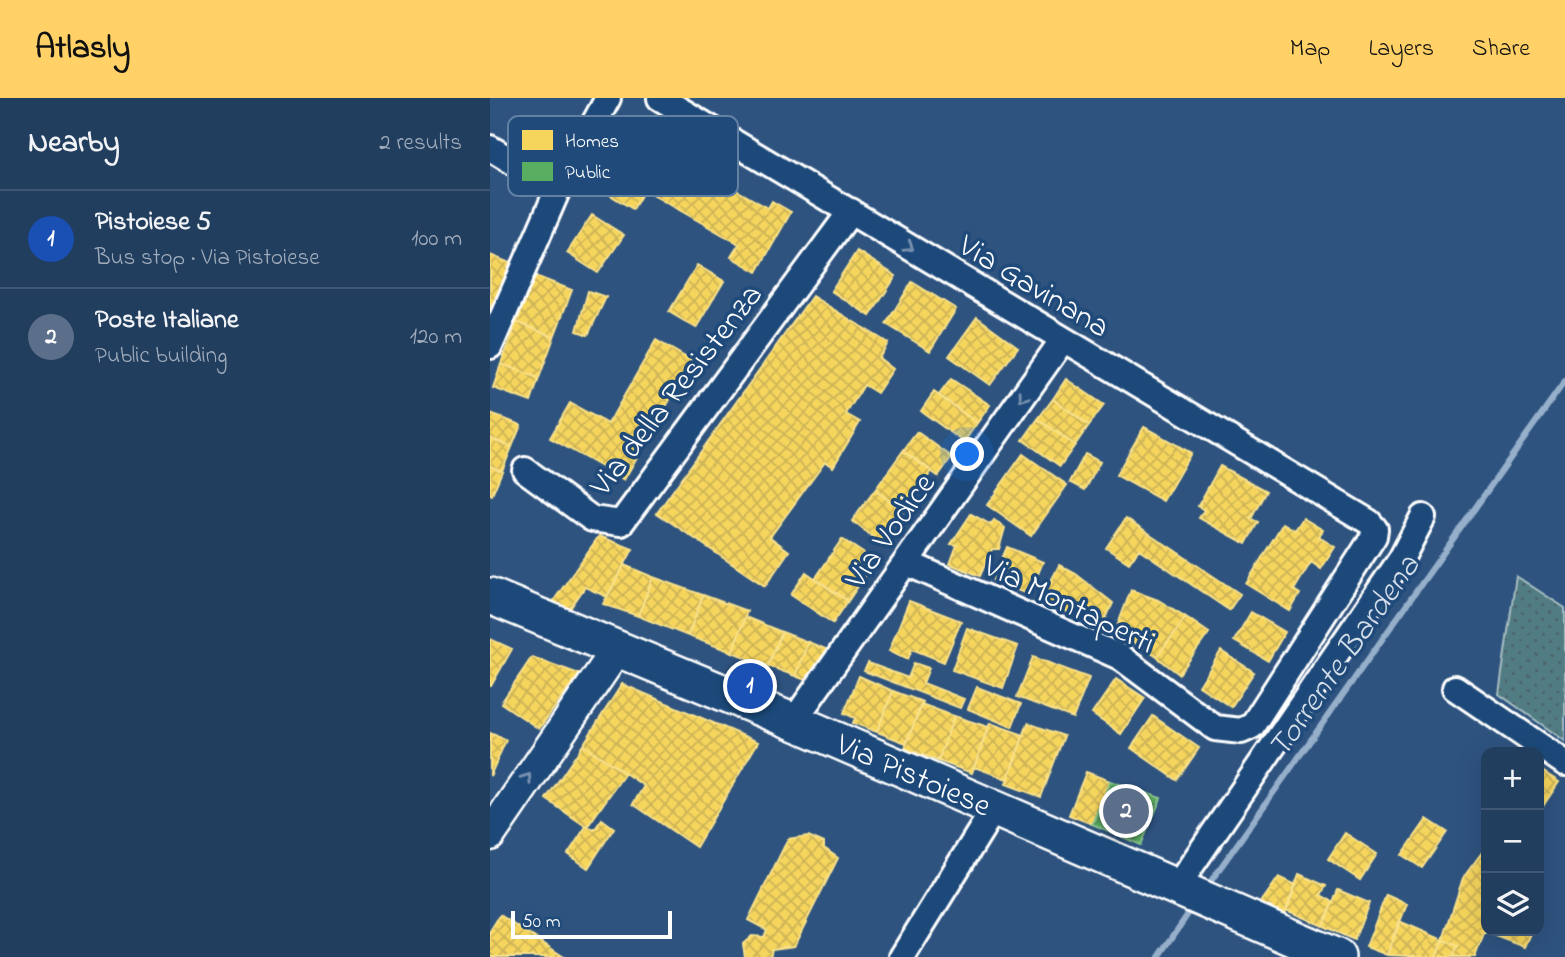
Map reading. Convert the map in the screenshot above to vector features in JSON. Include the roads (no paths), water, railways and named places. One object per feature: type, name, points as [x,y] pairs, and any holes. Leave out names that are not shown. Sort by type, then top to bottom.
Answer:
[{"type":"main road","name":"Via Pistoiese","points":[[490,596],[793,722],[1337,957]]},
{"type":"street","points":[[598,116],[608,98]]},
{"type":"street","name":"Via Gavinana","points":[[660,98],[690,116]]},
{"type":"street","name":"Via Gavinana","points":[[738,144],[1062,341],[1369,522],[1375,529]]},
{"type":"street","points":[[490,148],[508,159]]},
{"type":"street","points":[[490,346],[555,196]]},
{"type":"street","name":"Via della Resistenza","points":[[525,470],[592,519],[621,523],[851,211]]},
{"type":"street","name":"Via Vodice","points":[[793,722],[1062,341]]},
{"type":"street","points":[[1183,890],[1401,559],[1423,517]]},
{"type":"street","name":"Via Montaperti","points":[[907,563],[1120,657],[1215,728],[1241,731],[1252,726],[1374,536],[1375,529]]},
{"type":"street","points":[[490,835],[618,648]]},
{"type":"street","points":[[1455,688],[1565,764]]},
{"type":"street","points":[[902,957],[994,809]]},
{"type":"waterway","name":"Torrente Bardena","points":[[1206,888],[1565,381]]},
{"type":"waterway","name":"Torrente Bardena","points":[[1159,957],[1194,905]]},
{"type":"place","name":"Pistoiese 5","points":[[750,686]]},
{"type":"place","name":"Poste Italiane","points":[[1126,811]]}]
